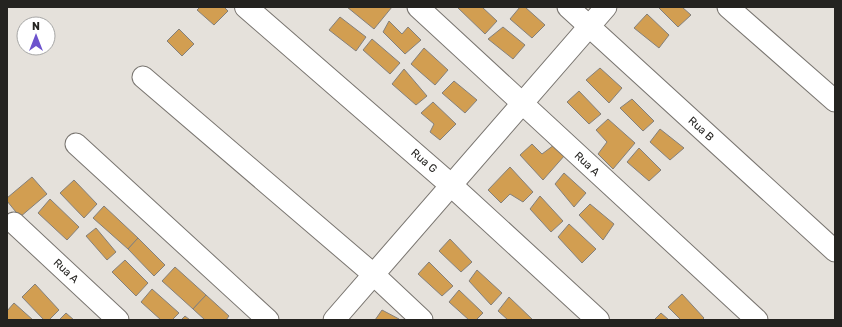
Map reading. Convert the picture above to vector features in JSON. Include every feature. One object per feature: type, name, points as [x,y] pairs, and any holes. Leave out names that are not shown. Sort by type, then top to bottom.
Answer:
[{"type":"street","name":"Rua G","points":[[246,7],[452,186],[598,320]]},
{"type":"street","name":"Rua A","points":[[418,7],[522,105],[757,320]]},
{"type":"street","name":"Rua B","points":[[568,7],[835,251]]},
{"type":"street","points":[[334,320],[606,7]]},
{"type":"street","points":[[728,7],[835,100]]},
{"type":"street","points":[[143,77],[373,274],[422,320]]},
{"type":"street","points":[[76,144],[268,320]]},
{"type":"street","name":"Rua A","points":[[14,223],[118,320]]},
{"type":"building","points":[[200,7],[224,7],[228,11],[214,25],[197,10]]},
{"type":"building","points":[[347,7],[392,7],[374,29]]},
{"type":"building","points":[[457,7],[482,7],[497,21],[485,34]]},
{"type":"building","points":[[520,7],[525,7],[545,25],[532,38],[510,19]]},
{"type":"building","points":[[658,7],[682,7],[691,15],[678,27]]},
{"type":"building","points":[[647,14],[669,35],[659,48],[634,28]]},
{"type":"building","points":[[340,17],[366,37],[356,51],[329,30]]},
{"type":"building","points":[[389,21],[402,34],[408,27],[421,40],[405,54],[383,32]]},
{"type":"building","points":[[503,27],[525,45],[513,59],[488,39]]},
{"type":"building","points":[[179,29],[194,44],[182,56],[167,41]]},
{"type":"building","points":[[372,39],[400,63],[390,74],[363,50]]},
{"type":"building","points":[[424,48],[448,70],[435,85],[411,64]]},
{"type":"building","points":[[600,68],[622,88],[609,103],[586,80]]},
{"type":"building","points":[[404,69],[427,96],[416,105],[392,84]]},
{"type":"building","points":[[454,81],[477,100],[465,113],[442,93]]},
{"type":"building","points":[[579,91],[601,114],[589,124],[567,102]]},
{"type":"building","points":[[632,99],[654,121],[643,131],[620,108]]},
{"type":"building","points":[[433,102],[456,124],[440,140],[430,132],[434,124],[421,113]]},
{"type":"building","points":[[608,119],[635,143],[613,169],[598,154],[607,142],[596,130]]},
{"type":"building","points":[[660,129],[684,148],[670,160],[650,142]]},
{"type":"building","points":[[532,144],[542,154],[554,145],[565,155],[543,180],[520,155]]},
{"type":"building","points":[[639,148],[661,170],[649,181],[627,162]]},
{"type":"building","points":[[510,167],[533,192],[523,202],[510,194],[501,203],[488,190]]},
{"type":"building","points":[[564,173],[586,193],[574,207],[555,184]]},
{"type":"building","points":[[32,177],[47,194],[20,217],[7,201],[7,198]]},
{"type":"building","points":[[74,180],[97,204],[84,218],[60,193]]},
{"type":"building","points":[[540,196],[563,221],[551,232],[530,209]]},
{"type":"building","points":[[50,199],[79,227],[67,240],[38,213]]},
{"type":"building","points":[[590,204],[614,224],[603,240],[579,215]]},
{"type":"building","points":[[104,206],[138,238],[128,249],[93,218]]},
{"type":"building","points":[[569,224],[596,249],[582,263],[558,237]]},
{"type":"building","points":[[96,228],[116,252],[107,260],[86,236]]},
{"type":"building","points":[[138,238],[165,265],[154,276],[128,249]]},
{"type":"building","points":[[450,239],[472,262],[461,272],[439,251]]},
{"type":"building","points":[[125,260],[148,283],[136,296],[112,272]]},
{"type":"building","points":[[429,262],[453,286],[442,296],[418,274]]},
{"type":"building","points":[[175,267],[206,295],[193,309],[162,281]]},
{"type":"building","points":[[477,270],[502,293],[491,305],[469,281]]},
{"type":"building","points":[[35,284],[59,310],[49,320],[44,320],[22,297]]},
{"type":"building","points":[[152,289],[179,313],[172,320],[161,320],[141,302]]},
{"type":"building","points":[[459,290],[483,313],[476,320],[469,320],[449,302]]},
{"type":"building","points":[[682,294],[704,318],[702,320],[681,320],[668,307]]},
{"type":"building","points":[[206,295],[229,316],[226,320],[205,320],[193,309]]},
{"type":"building","points":[[509,297],[533,320],[508,320],[498,311]]},
{"type":"building","points":[[14,303],[33,320],[7,320],[7,311]]},
{"type":"building","points":[[382,310],[399,319],[375,320]]},
{"type":"building","points":[[66,313],[74,320],[59,320]]},
{"type":"building","points":[[661,313],[669,320],[654,320]]},
{"type":"building","points":[[185,316],[190,320],[181,320]]}]
